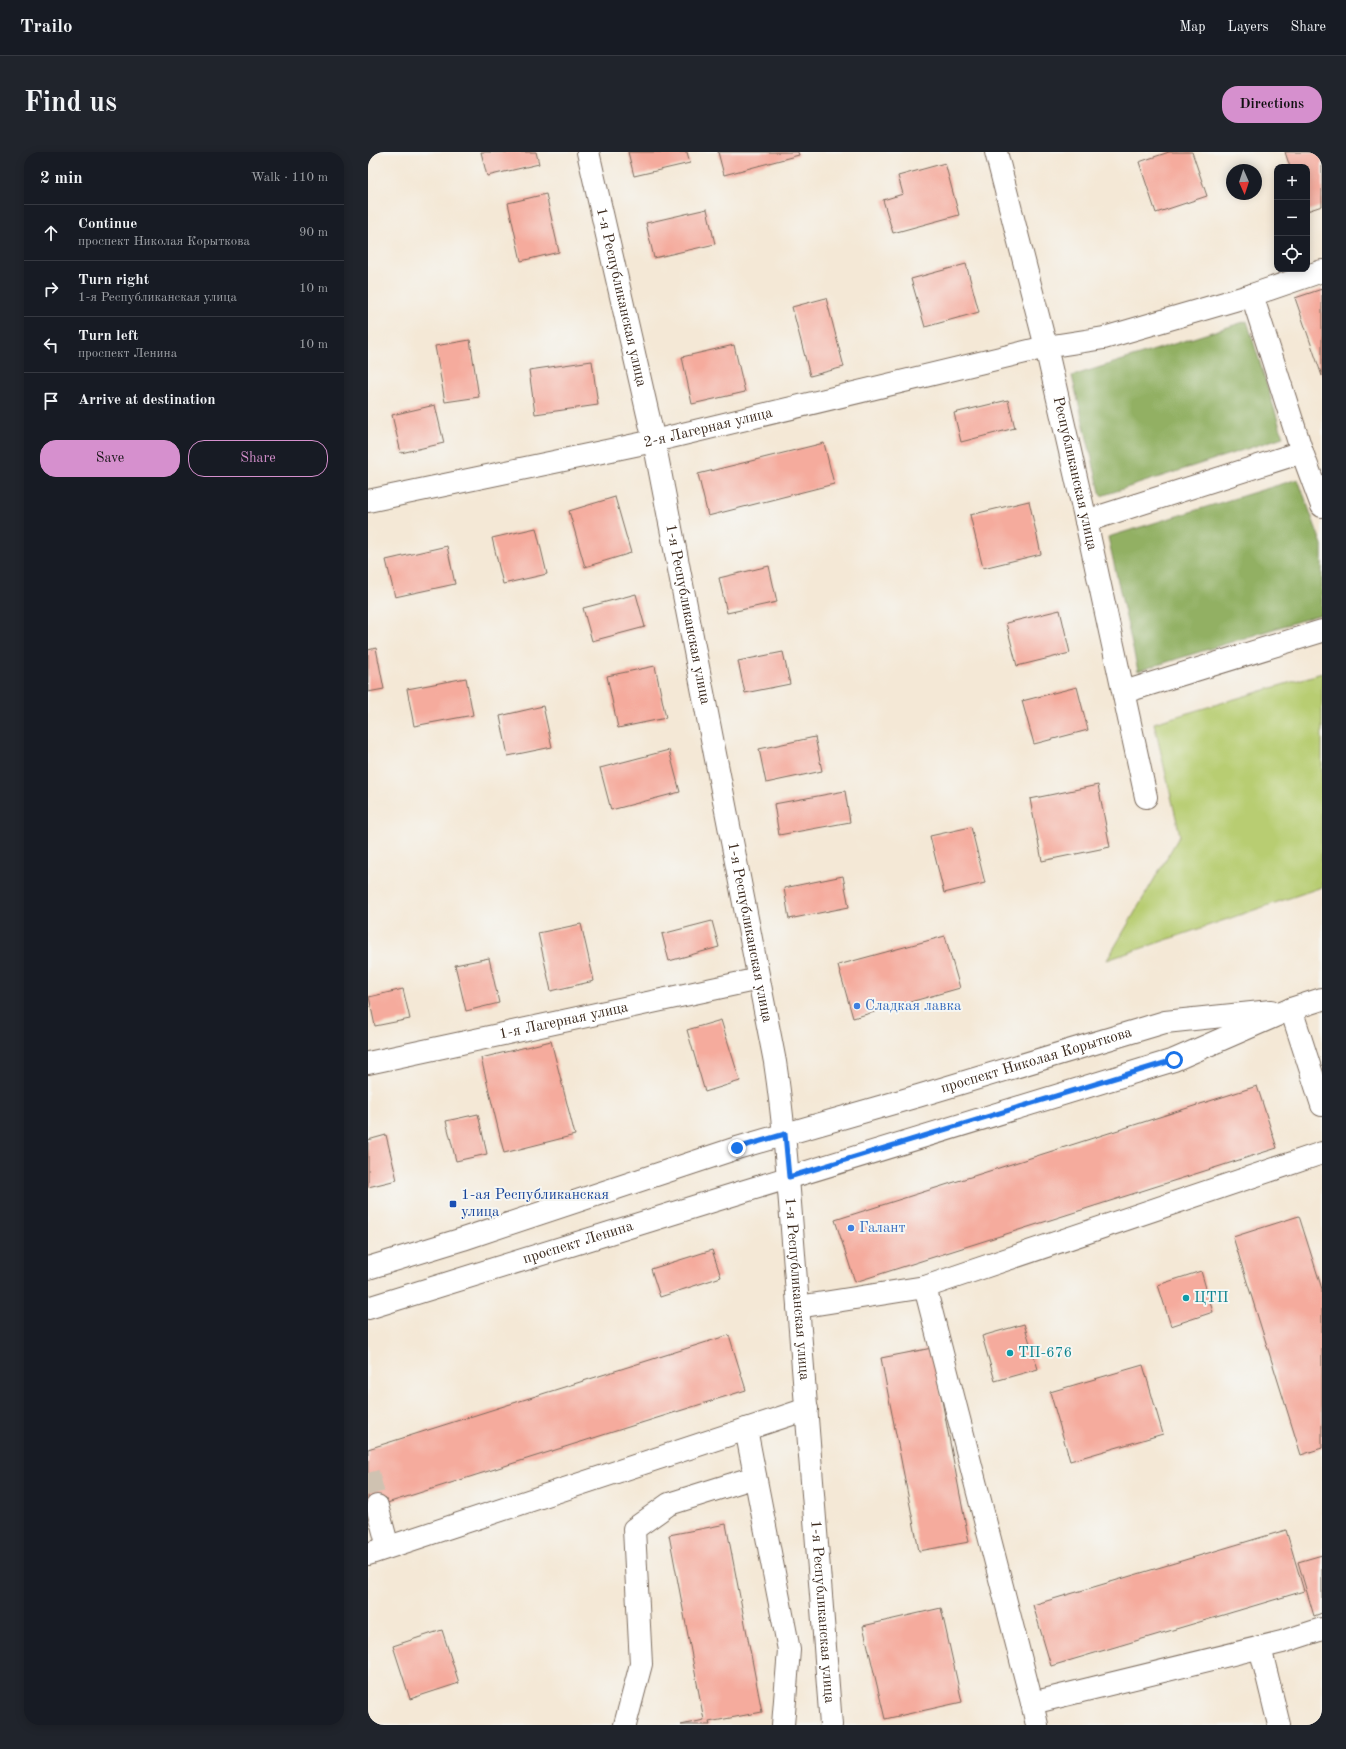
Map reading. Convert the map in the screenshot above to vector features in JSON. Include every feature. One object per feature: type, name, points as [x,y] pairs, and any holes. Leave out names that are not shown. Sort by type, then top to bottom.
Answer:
[{"type":"street","name":"1-я Республиканская улица","points":[[588,152],[654,441],[775,1062],[785,1134],[789,1177],[831,1725]]},
{"type":"street","name":"Республиканская улица","points":[[996,152],[1046,347],[1086,521],[1146,797]]},
{"type":"street","name":"2-я Лагерная улица","points":[[368,501],[654,441],[1046,347],[1104,338],[1252,295],[1322,271]]},
{"type":"street","points":[[1252,295],[1302,452],[1322,506]]},
{"type":"street","points":[[1086,521],[1302,452]]},
{"type":"street","points":[[1124,692],[1322,631]]},
{"type":"street","name":"1-я Лагерная улица","points":[[368,1063],[759,979]]},
{"type":"street","name":"проспект Николая Корыткова","points":[[789,1177],[1174,1060],[1291,1009],[1322,999]]},
{"type":"street","points":[[1291,1009],[1322,1105]]},
{"type":"street","name":"проспект Николая Корыткова","points":[[785,1134],[925,1094],[1165,1022],[1291,1009]]},
{"type":"street","points":[[368,1268],[785,1134]]},
{"type":"street","points":[[798,1307],[925,1287],[1322,1154]]},
{"type":"street","name":"проспект Ленина","points":[[368,1308],[789,1177]]},
{"type":"street","points":[[925,1287],[1037,1725]]},
{"type":"street","points":[[368,1554],[807,1409]]},
{"type":"street","points":[[746,1430],[789,1650],[782,1725]]},
{"type":"street","points":[[625,1725],[641,1664],[634,1529],[669,1504],[755,1477]]},
{"type":"street","points":[[377,1506],[388,1547]]},
{"type":"street","points":[[1032,1703],[1260,1647],[1322,1629]]},
{"type":"street","points":[[1260,1647],[1279,1725]]},
{"type":"green space","points":[[1247,321],[1283,437],[1101,496],[1072,376]]},
{"type":"green space","points":[[1298,479],[1322,545],[1322,614],[1138,671],[1108,537]]},
{"type":"green space","points":[[1322,673],[1322,887],[1107,960],[1180,835],[1154,723]]},
{"type":"building","points":[[481,152],[536,152],[539,164],[487,176]]},
{"type":"building","points":[[628,152],[687,152],[690,163],[634,176]]},
{"type":"building","points":[[718,152],[798,152],[799,155],[724,175]]},
{"type":"building","points":[[1169,152],[1192,152],[1207,196],[1156,213],[1139,162]]},
{"type":"building","points":[[1285,152],[1322,152],[1322,206],[1310,210],[1310,164],[1289,164]]},
{"type":"building","points":[[945,163],[959,215],[893,233],[883,200],[903,194],[898,176]]},
{"type":"building","points":[[546,194],[559,252],[521,261],[508,203]]},
{"type":"building","points":[[707,209],[715,244],[654,258],[646,223]]},
{"type":"building","points":[[966,264],[979,312],[925,327],[911,279]]},
{"type":"building","points":[[1322,289],[1322,376],[1295,298]]},
{"type":"building","points":[[826,298],[844,367],[810,376],[792,307]]},
{"type":"building","points":[[470,340],[479,397],[445,402],[435,346]]},
{"type":"building","points":[[734,345],[745,392],[692,404],[682,357]]},
{"type":"building","points":[[592,361],[598,405],[535,414],[529,370]]},
{"type":"building","points":[[1008,400],[1015,428],[961,442],[954,413]]},
{"type":"building","points":[[435,405],[444,443],[401,453],[392,415]]},
{"type":"building","points":[[824,443],[834,484],[708,516],[698,474]]},
{"type":"building","points":[[615,497],[631,553],[585,567],[569,511]]},
{"type":"building","points":[[1029,501],[1041,554],[983,568],[970,515]]},
{"type":"building","points":[[536,528],[547,574],[503,584],[492,538]]},
{"type":"building","points":[[447,546],[455,584],[395,597],[386,560]]},
{"type":"building","points":[[769,566],[777,602],[727,613],[719,578]]},
{"type":"building","points":[[636,594],[645,627],[592,641],[583,608]]},
{"type":"building","points":[[1060,610],[1070,653],[1017,666],[1006,623]]},
{"type":"building","points":[[376,648],[384,689],[368,692],[368,650]]},
{"type":"building","points":[[783,652],[790,684],[745,693],[738,661]]},
{"type":"building","points":[[655,666],[666,718],[618,728],[607,676]]},
{"type":"building","points":[[466,678],[473,715],[414,726],[407,689]]},
{"type":"building","points":[[1077,687],[1088,730],[1034,744],[1022,701]]},
{"type":"building","points":[[543,706],[552,747],[508,756],[500,716]]},
{"type":"building","points":[[815,737],[822,771],[766,783],[759,749]]},
{"type":"building","points":[[669,750],[680,792],[611,810],[600,768]]},
{"type":"building","points":[[1098,785],[1110,847],[1042,861],[1030,799]]},
{"type":"building","points":[[845,791],[850,822],[779,835],[774,804]]},
{"type":"building","points":[[971,827],[985,883],[944,893],[930,836]]},
{"type":"building","points":[[843,876],[849,907],[789,919],[784,888]]},
{"type":"building","points":[[712,921],[719,947],[669,961],[662,934]]},
{"type":"building","points":[[581,924],[594,981],[551,991],[538,933]]},
{"type":"building","points":[[945,936],[960,988],[853,1018],[838,965]]},
{"type":"building","points":[[489,958],[499,1003],[466,1011],[455,965]]},
{"type":"building","points":[[403,989],[410,1019],[375,1026],[369,997]]},
{"type":"building","points":[[721,1020],[740,1081],[705,1092],[687,1030]]},
{"type":"building","points":[[551,1041],[575,1135],[504,1153],[481,1058]]},
{"type":"building","points":[[1257,1086],[1277,1148],[855,1282],[835,1220]]},
{"type":"building","points":[[478,1114],[487,1154],[456,1161],[446,1121]]},
{"type":"building","points":[[386,1135],[397,1180],[368,1187],[368,1140]]},
{"type":"building","points":[[1299,1216],[1322,1289],[1322,1448],[1301,1455],[1233,1237]]},
{"type":"building","points":[[712,1250],[721,1277],[660,1297],[651,1269]]},
{"type":"building","name":"ЦТП","points":[[1201,1271],[1213,1312],[1171,1326],[1158,1285]]},
{"type":"building","name":"ТП-676","points":[[1024,1324],[1038,1369],[995,1381],[982,1336]]},
{"type":"building","points":[[729,1335],[746,1390],[368,1509],[368,1449]]},
{"type":"building","points":[[932,1348],[969,1542],[919,1551],[881,1358]]},
{"type":"building","points":[[1143,1365],[1163,1434],[1070,1461],[1050,1392]]},
{"type":"building","points":[[726,1524],[762,1712],[709,1722],[710,1725],[681,1725],[704,1720],[669,1535]]},
{"type":"building","points":[[1286,1530],[1304,1591],[1051,1666],[1033,1605]]},
{"type":"building","points":[[1322,1555],[1322,1613],[1314,1616],[1298,1562]]},
{"type":"building","points":[[941,1608],[962,1702],[885,1719],[863,1626]]},
{"type":"building","points":[[442,1630],[459,1683],[410,1699],[393,1646]]},
{"type":"tunnel","points":[[368,1473],[377,1506]]},
{"type":"place","name":"Сладкая лавка","points":[[857,1006]]},
{"type":"place","name":"1-ая Республиканская улица","points":[[453,1204]]},
{"type":"place","name":"Галант","points":[[851,1228]]},
{"type":"place","name":"ЦТП","points":[[1186,1298]]},
{"type":"place","name":"ТП-676","points":[[1010,1353]]},
{"type":"route","points":[[737,1148],[785,1134],[789,1177],[1174,1060]]}]
